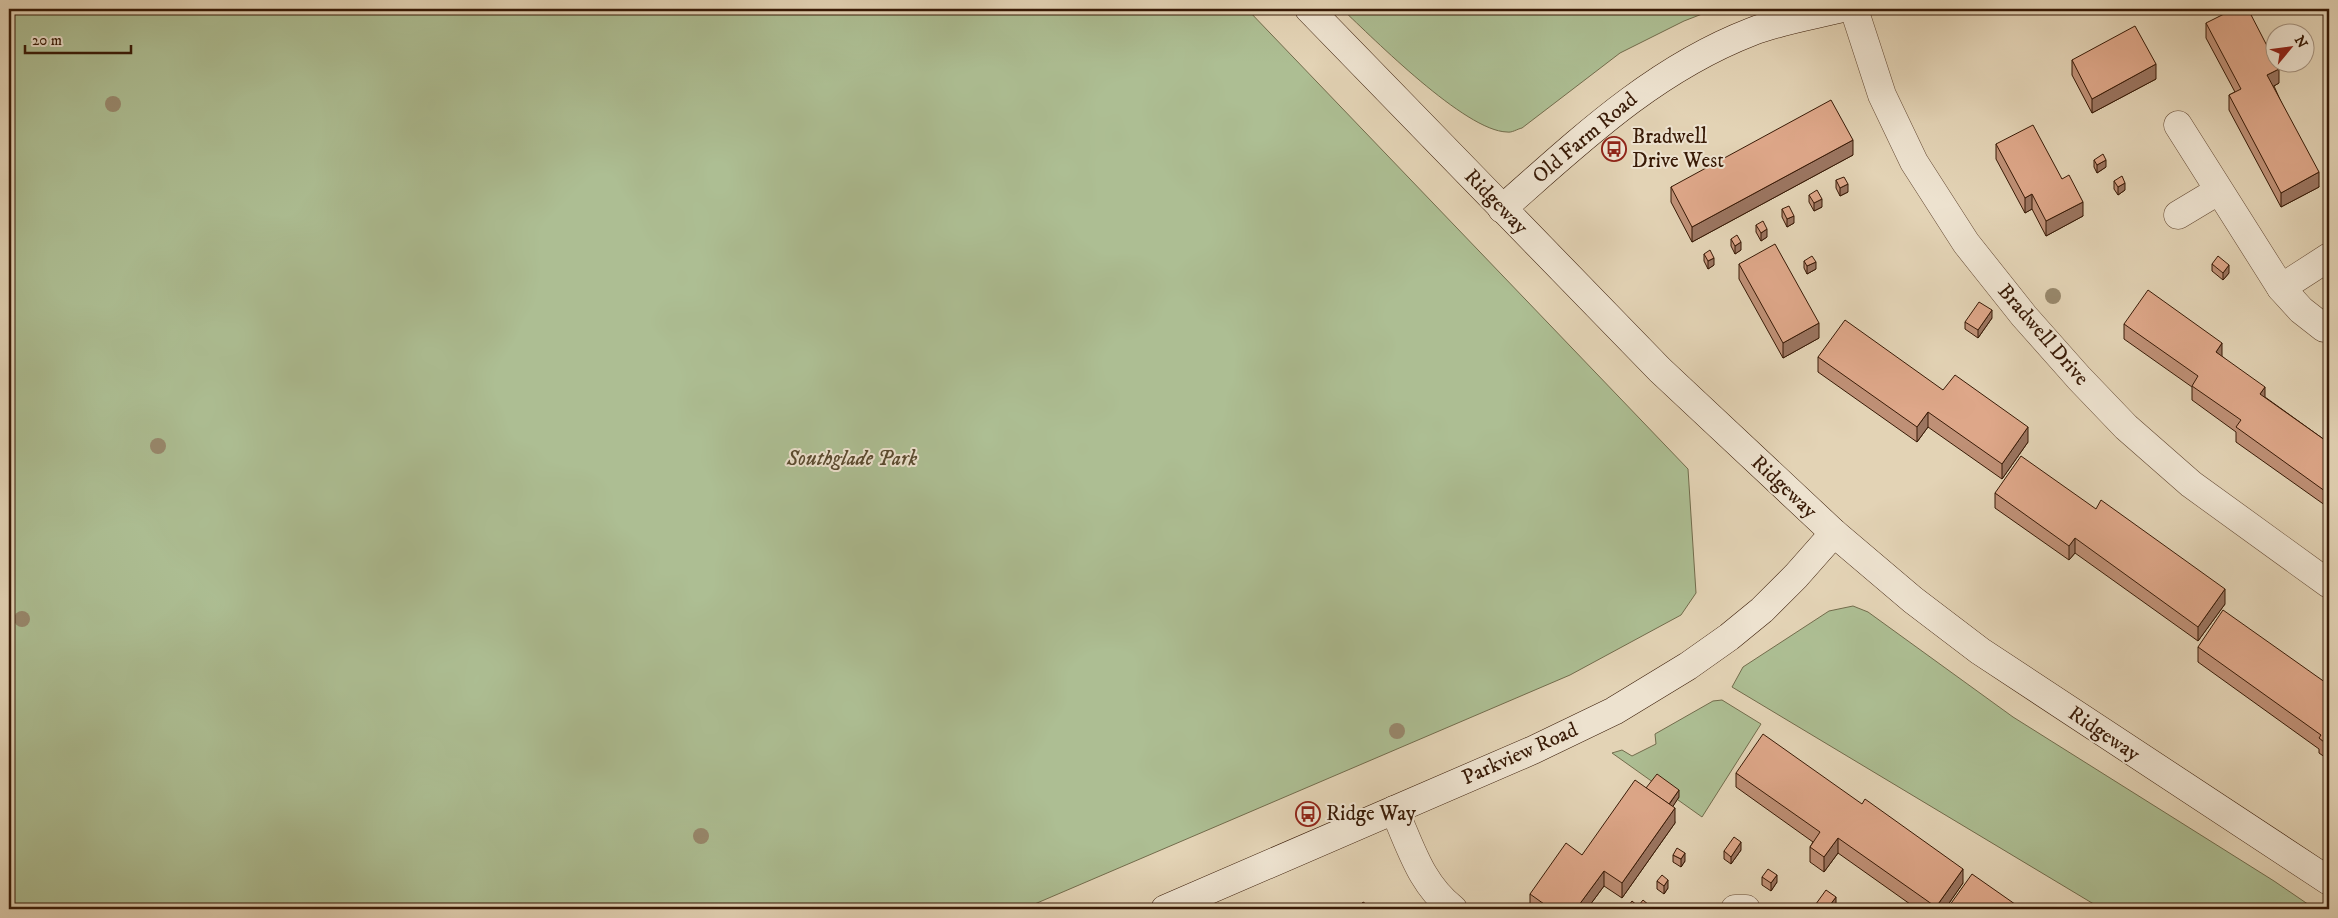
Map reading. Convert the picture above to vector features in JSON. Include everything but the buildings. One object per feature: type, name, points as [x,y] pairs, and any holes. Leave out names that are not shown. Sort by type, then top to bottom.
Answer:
[{"type":"street","name":"Ridgeway","points":[[1309,9],[1660,370],[1834,534],[1913,600],[1980,651],[2329,882]]},
{"type":"street","name":"Old Farm Road","points":[[1502,209],[1602,120],[1672,71],[1752,32],[1839,9]]},
{"type":"street","name":"Bradwell Drive","points":[[1854,9],[1882,95],[1914,162],[1966,243],[2024,316],[2126,427],[2184,477],[2329,584]]},
{"type":"street","points":[[2178,126],[2281,288],[2301,310],[2324,328]]},
{"type":"street","points":[[2178,215],[2218,191]]},
{"type":"street","points":[[2281,288],[2329,257]]},
{"type":"street","name":"Parkview Road","points":[[1165,909],[1533,750],[1614,711],[1688,666],[1762,610],[1834,534]]},
{"type":"street","points":[[1394,810],[1422,872],[1437,896],[1453,909]]},
{"type":"street","points":[[1735,909],[1746,909]]},
{"type":"green space","name":"Southglade Park","points":[[9,9],[1247,9],[1688,469],[1696,593],[1681,615],[1570,675],[1023,909],[9,909]]},
{"type":"green space","points":[[1342,9],[1715,9],[1684,21],[1620,53],[1522,128],[1509,132],[1489,128],[1468,117],[1445,101],[1397,61]]},
{"type":"green space","points":[[1853,606],[1868,612],[2013,717],[2274,881],[2315,909],[2102,909],[1732,687],[1743,667],[1829,611]]},
{"type":"green space","points":[[1722,700],[1761,724],[1702,817],[1612,753],[1622,750],[1632,756],[1656,744],[1655,734],[1713,701]]},
{"type":"place","name":"Bradwell Drive West","points":[[1614,149]]},
{"type":"place","name":"Ridge Way","points":[[1308,814]]}]
